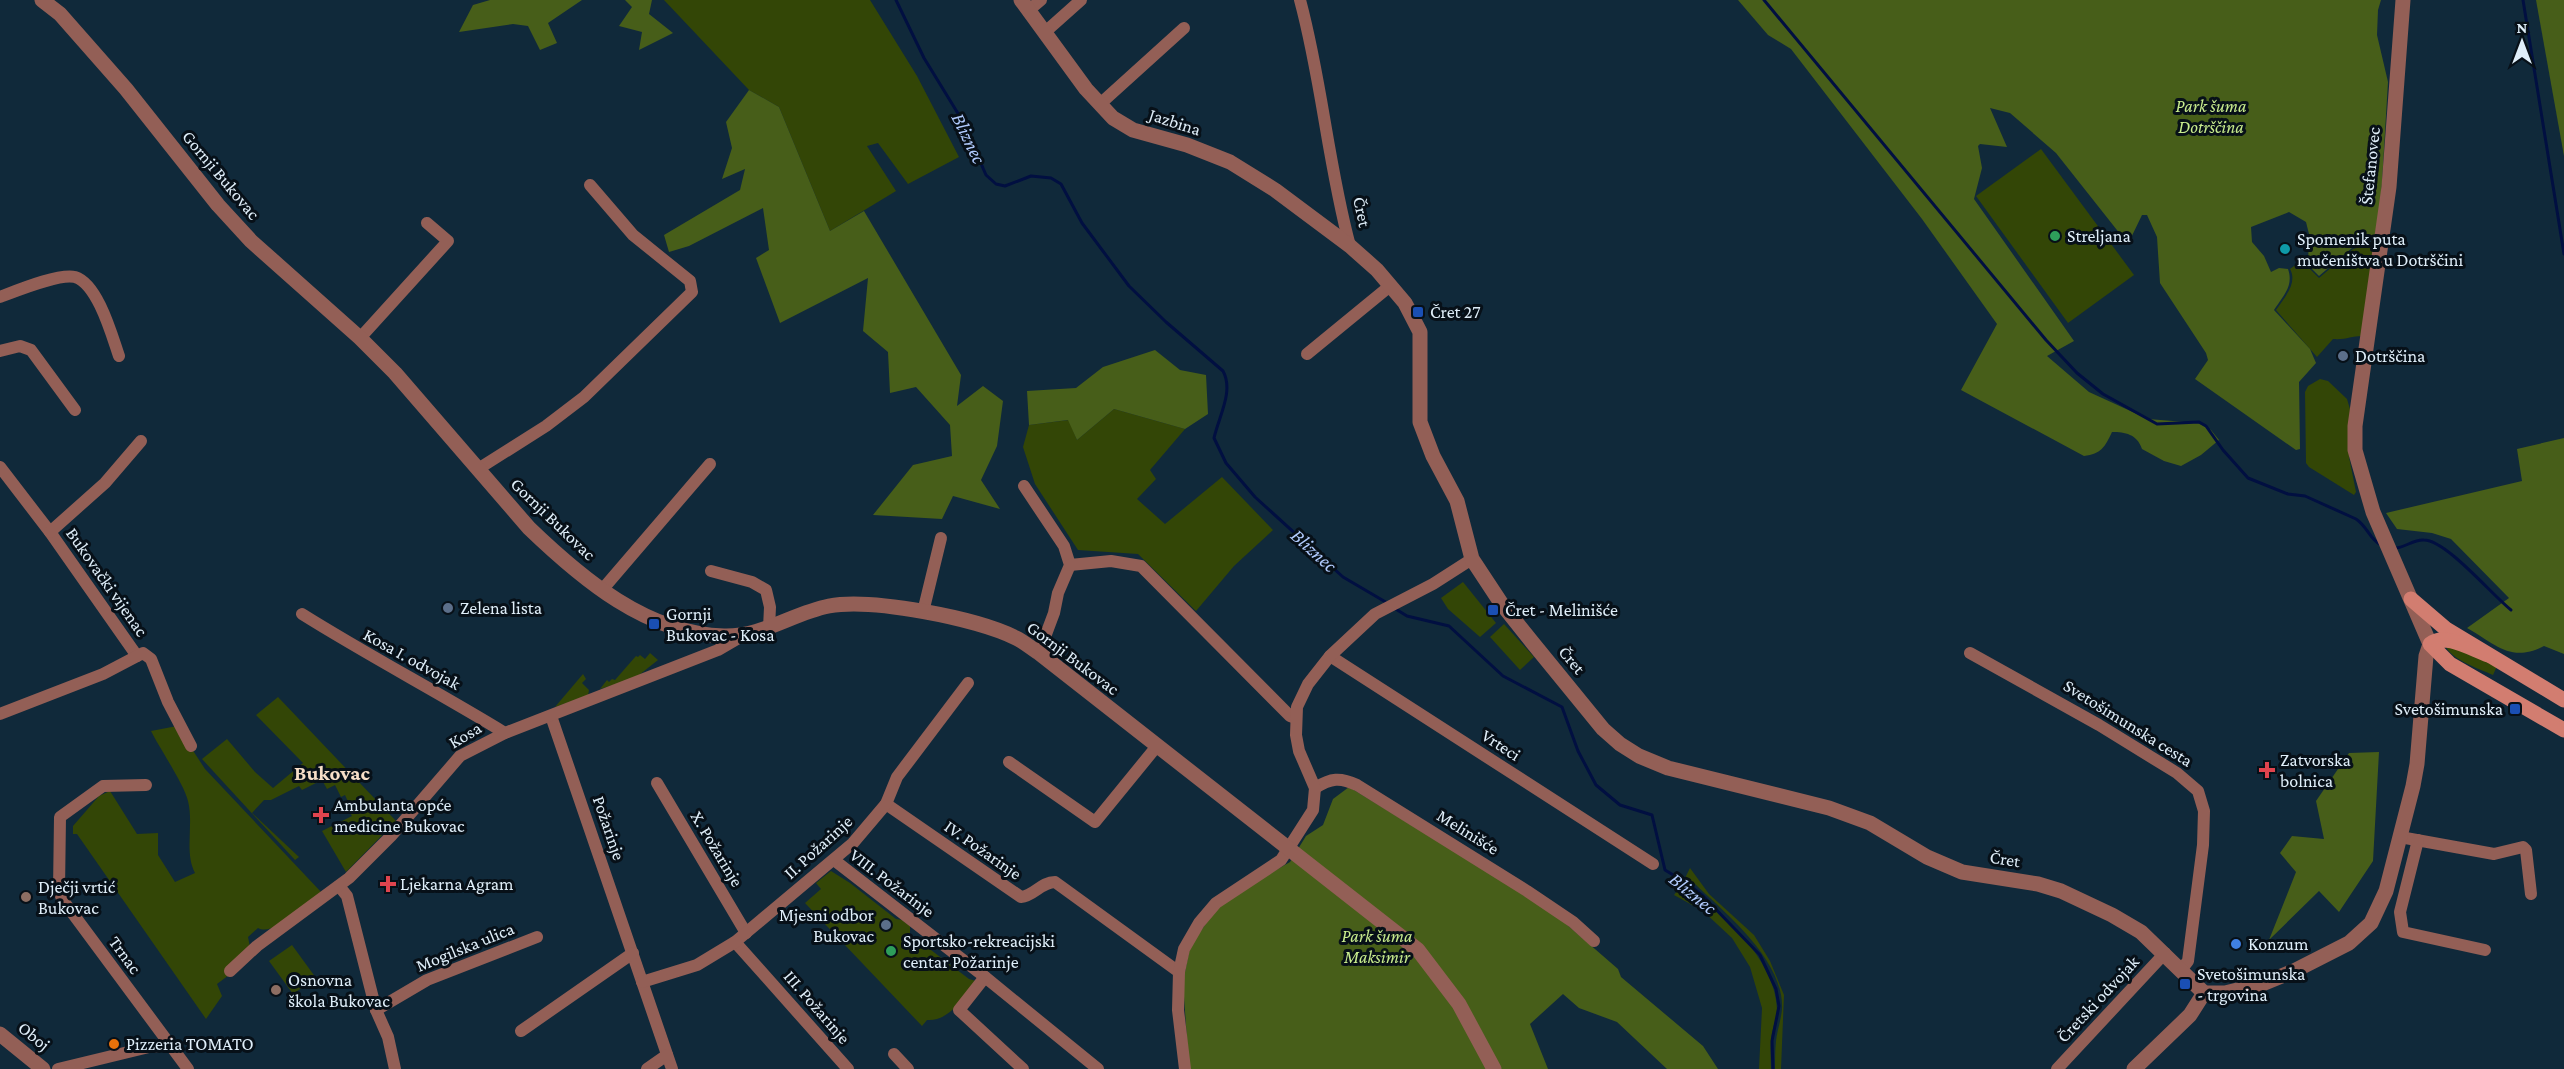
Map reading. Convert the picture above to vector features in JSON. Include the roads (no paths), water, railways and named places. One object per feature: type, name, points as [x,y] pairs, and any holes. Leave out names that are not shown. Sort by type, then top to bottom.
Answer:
[{"type":"main road","points":[[2411,599],[2433,620],[2488,656],[2564,700]]},
{"type":"main road","points":[[2488,656],[2446,640],[2435,640],[2430,644],[2451,664],[2564,730]]},
{"type":"street","name":"Gornji Bukovac","points":[[42,0],[60,14],[126,89],[218,206],[251,241],[360,338],[409,389],[478,470],[546,544],[602,590],[640,613],[674,626],[706,634],[744,635],[833,605],[875,606],[923,612],[1003,633],[1039,653],[1418,950],[1459,1004],[1494,1069]]},
{"type":"street","points":[[1025,6],[1041,0]]},
{"type":"street","points":[[1044,33],[1081,0]]},
{"type":"street","name":"Čret","points":[[1300,0],[1317,67],[1342,219],[1350,246],[1377,270],[1405,303],[1420,332],[1420,422],[1433,456],[1457,501],[1472,559],[1501,603],[1603,729],[1639,756],[1668,768],[1829,808],[1870,823],[1927,857],[1962,872],[2038,884],[2061,891],[2112,915],[2141,932],[2204,993]]},
{"type":"street","name":"Štefanovec","points":[[2403,0],[2389,187],[2355,426],[2355,450],[2362,479],[2387,546],[2430,644]]},
{"type":"street","name":"Jazbina","points":[[1025,6],[1086,90],[1113,118],[1133,130],[1230,162],[1275,190],[1350,246]]},
{"type":"street","points":[[1100,104],[1184,28]]},
{"type":"street","name":"Gornji Bukovac","points":[[478,470],[546,426],[584,397],[692,292],[690,281],[633,235],[590,185]]},
{"type":"street","points":[[360,338],[448,241],[427,223]]},
{"type":"street","points":[[0,297],[55,279],[74,277],[84,282],[94,294],[111,331],[119,356]]},
{"type":"street","points":[[1307,354],[1390,286]]},
{"type":"street","points":[[0,351],[20,346],[32,350],[75,410]]},
{"type":"street","points":[[50,532],[105,483],[141,441]]},
{"type":"street","points":[[602,590],[710,464]]},
{"type":"street","name":"Bukovački vijenac","points":[[0,467],[50,532],[137,656],[103,674],[0,714]]},
{"type":"street","points":[[1024,486],[1064,546],[1070,565],[1058,593],[1054,613],[1039,653]]},
{"type":"street","points":[[923,612],[942,538]]},
{"type":"street","points":[[1185,1069],[1178,1010],[1179,972],[1184,949],[1205,915],[1225,896],[1281,860],[1313,810],[1315,788],[1299,751],[1296,718],[1308,684],[1330,656],[1375,614],[1432,584],[1472,559]]},
{"type":"street","points":[[1070,565],[1111,561],[1141,566],[1194,622],[1290,716],[1296,718]]},
{"type":"street","points":[[711,572],[752,582],[766,590],[769,601],[769,628]]},
{"type":"street","name":"Kosa I. odvojak","points":[[302,614],[370,657],[409,676],[506,733]]},
{"type":"street","name":"Kosa","points":[[230,971],[257,946],[339,886],[391,836],[456,759],[506,733],[718,650],[744,635]]},
{"type":"street","points":[[2134,1069],[2190,1015],[2204,993],[2225,993],[2262,984],[2294,971],[2349,943],[2371,923],[2380,907],[2400,837],[2417,764],[2426,656],[2430,644]]},
{"type":"street","points":[[137,656],[143,653],[149,656],[190,746]]},
{"type":"street","name":"Svetošimunska cesta","points":[[1971,653],[2099,724],[2177,773],[2198,791],[2205,811],[2203,845],[2188,961],[2181,970]]},
{"type":"street","name":"Vrteci","points":[[1330,656],[1653,864]]},
{"type":"street","name":"II. Požarinje","points":[[642,982],[697,965],[735,942],[863,834],[886,804],[897,777],[969,683]]},
{"type":"street","name":"Požarinje","points":[[551,716],[672,1069]]},
{"type":"street","points":[[1009,762],[1095,822],[1157,746]]},
{"type":"street","name":"Melinišće","points":[[1315,788],[1335,778],[1344,779],[1356,785],[1527,891],[1574,922],[1594,941]]},
{"type":"street","name":"X. Požarinje","points":[[657,783],[746,933]]},
{"type":"street","name":"Trnac","points":[[146,785],[103,786],[60,817],[60,895],[168,1045],[188,1069]]},
{"type":"street","name":"IV. Požarinje","points":[[886,804],[1017,896],[1024,897],[1047,883],[1058,884],[1179,972]]},
{"type":"street","points":[[2400,837],[2494,854],[2523,847],[2526,850],[2531,894]]},
{"type":"street","points":[[2418,840],[2400,912],[2403,932],[2485,950]]},
{"type":"street","name":"VIII. Požarinje","points":[[834,860],[985,977],[1098,1069]]},
{"type":"street","points":[[339,886],[347,896],[376,1010],[388,1037],[395,1069]]},
{"type":"street","name":"Mogilska ulica","points":[[376,1010],[427,980],[537,937]]},
{"type":"street","name":"III. Požarinje","points":[[735,942],[848,1069]]},
{"type":"street","points":[[521,1031],[633,953]]},
{"type":"street","name":"Čretski odvojak","points":[[2057,1069],[2165,953]]},
{"type":"street","points":[[985,977],[959,1010],[1023,1069]]},
{"type":"street","name":"Oboj","points":[[0,1034],[43,1069]]},
{"type":"street","points":[[58,1069],[149,1047],[168,1045]]},
{"type":"street","points":[[894,1054],[908,1069]]},
{"type":"street","points":[[647,1069],[667,1055]]},
{"type":"waterway","name":"Bliznec","points":[[896,0],[924,58],[962,120],[986,175],[996,184],[1005,186],[1031,176],[1051,178],[1061,184],[1082,223],[1129,286],[1166,322],[1223,371],[1226,379],[1226,395],[1214,438],[1226,463],[1255,497],[1343,577],[1389,604]]},
{"type":"waterway","points":[[1764,0],[2046,340],[2077,373],[2103,394],[2157,424],[2199,422],[2206,426],[2223,450],[2248,478],[2288,494],[2305,496],[2356,519],[2381,545]]},
{"type":"waterway","name":"Štefanovec","points":[[2523,0],[2564,254]]},
{"type":"waterway","points":[[2393,548],[2420,540],[2433,542],[2456,558],[2511,610]]},
{"type":"waterway","name":"Bliznec","points":[[1394,608],[1407,616],[1449,626],[1503,676],[1562,707],[1578,751],[1596,785],[1620,805],[1652,815],[1665,870],[1703,896],[1760,955],[1776,989],[1779,1006],[1772,1041],[1773,1069]]},
{"type":"place","name":"Streljana","points":[[2055,236]]},
{"type":"place","name":"Spomenik puta mučeništva u Dotrščini","points":[[2285,249]]},
{"type":"place","name":"Čret 27","points":[[1418,312]]},
{"type":"place","name":"Dotrščina","points":[[2343,356]]},
{"type":"place","name":"Zelena lista","points":[[448,608]]},
{"type":"place","name":"Čret - Melinišće","points":[[1493,610]]},
{"type":"place","name":"Gornji Bukovac - Kosa","points":[[654,624]]},
{"type":"place","name":"Svetošimunska","points":[[2515,709]]},
{"type":"place","name":"Zatvorska bolnica","points":[[2267,770]]},
{"type":"place","name":"Ambulanta opće medicine Bukovac","points":[[321,815]]},
{"type":"place","name":"Ljekarna Agram","points":[[388,884]]},
{"type":"place","name":"Dječji vrtić Bukovac","points":[[26,897]]},
{"type":"place","name":"Mjesni odbor Bukovac","points":[[886,925]]},
{"type":"place","name":"Konzum","points":[[2236,944]]},
{"type":"place","name":"Sportsko-rekreacijski centar Požarinje","points":[[891,951]]},
{"type":"place","name":"Svetošimunska - trgovina","points":[[2185,984]]},
{"type":"place","name":"Osnovna škola Bukovac","points":[[276,990]]},
{"type":"place","name":"Pizzeria TOMATO","points":[[114,1044]]},
{"type":"district","name":"Bukovac","points":[[332,773]]},
{"type":"park label","name":"Park šuma Dotrščina","points":[[2211,116]]},
{"type":"park label","name":"Park šuma Maksimir","points":[[1377,946]]}]
